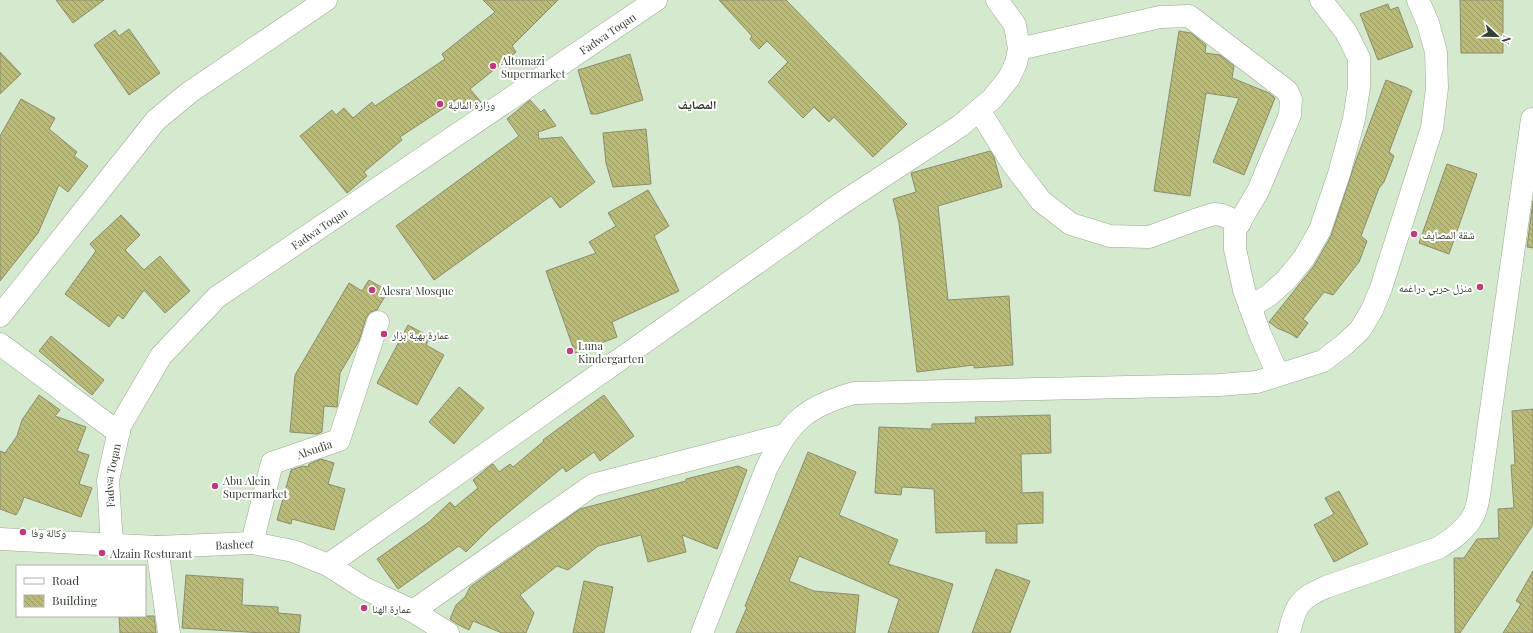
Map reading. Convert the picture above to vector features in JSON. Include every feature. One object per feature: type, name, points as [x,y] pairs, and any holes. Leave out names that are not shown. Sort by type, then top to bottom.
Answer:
[{"type":"street","points":[[0,316],[156,120],[201,84],[326,0]]},
{"type":"street","name":"Fadwa Toqan","points":[[112,545],[108,480],[120,426],[161,356],[217,297],[656,0]]},
{"type":"street","points":[[328,565],[833,210],[960,126],[979,110],[992,99],[1009,78],[1016,63],[1019,49],[1015,25],[997,0]]},
{"type":"street","points":[[1250,307],[1268,296],[1286,280],[1304,258],[1320,230],[1339,174],[1354,119],[1358,87],[1359,58],[1346,32],[1321,0]]},
{"type":"street","points":[[702,633],[767,467],[780,442],[792,426],[809,411],[831,400],[854,393],[1219,386],[1257,382],[1323,361],[1345,344],[1360,330],[1372,310],[1381,288],[1432,128],[1436,88],[1436,52],[1428,23],[1418,0]]},
{"type":"street","points":[[1019,49],[1160,17],[1189,16],[1287,91],[1291,99],[1290,115],[1258,191],[1235,230],[1235,249],[1244,290],[1260,334],[1278,375]]},
{"type":"street","points":[[979,110],[1012,163],[1041,201],[1071,224],[1110,236],[1149,237],[1214,214],[1222,215],[1240,223]]},
{"type":"street","points":[[1289,633],[1298,606],[1302,600],[1326,587],[1438,548],[1453,539],[1465,527],[1474,513],[1479,495],[1532,119]]},
{"type":"street","name":"Alsudia","points":[[252,542],[272,463],[339,440],[378,322]]},
{"type":"street","points":[[0,344],[119,434]]},
{"type":"street","points":[[412,611],[593,485],[785,435]]},
{"type":"street","name":"Basheet","points":[[0,540],[157,547],[252,542],[293,551],[328,565],[364,588],[412,611],[448,633]]},
{"type":"street","points":[[157,547],[169,633]]},
{"type":"building","points":[[56,0],[104,0],[73,23]]},
{"type":"building","points":[[483,0],[558,0],[512,46],[516,52],[470,89],[481,102],[470,111],[459,98],[400,137],[402,140],[364,172],[367,176],[347,193],[300,136],[332,110],[336,115],[344,108],[353,118],[372,102],[375,106],[445,59],[442,54],[495,12]]},
{"type":"building","points":[[719,0],[786,0],[907,124],[873,157],[834,117],[829,122],[814,107],[803,118],[768,82],[788,62],[767,41],[759,49],[750,39],[752,36]]},
{"type":"building","points":[[1460,0],[1503,0],[1503,53],[1461,53]]},
{"type":"building","points":[[1388,4],[1390,10],[1398,7],[1413,47],[1378,60],[1360,14]]},
{"type":"building","points":[[129,29],[160,73],[129,95],[94,45],[115,30],[119,36]]},
{"type":"building","points":[[1179,31],[1191,33],[1206,45],[1205,53],[1220,55],[1234,66],[1232,78],[1269,93],[1275,98],[1244,175],[1213,162],[1239,98],[1206,93],[1190,196],[1154,191]]},
{"type":"building","points":[[0,52],[21,74],[0,94]]},
{"type":"building","points":[[630,54],[643,100],[597,114],[591,114],[578,70]]},
{"type":"building","points":[[1386,80],[1412,91],[1389,152],[1394,156],[1384,182],[1379,188],[1361,236],[1367,241],[1359,262],[1333,295],[1324,292],[1303,319],[1308,323],[1297,338],[1277,328],[1269,322],[1314,266],[1331,236],[1355,163]]},
{"type":"building","points":[[21,99],[55,118],[49,129],[77,152],[74,156],[88,166],[68,192],[59,185],[38,233],[0,281],[0,136]]},
{"type":"building","points":[[530,100],[541,112],[544,109],[556,126],[538,132],[539,139],[562,137],[595,182],[560,208],[551,196],[434,280],[396,226],[519,136],[507,119]]},
{"type":"building","points":[[646,129],[651,184],[613,187],[606,163],[603,133]]},
{"type":"building","points":[[990,151],[994,157],[1002,187],[938,206],[948,300],[1009,296],[1013,365],[974,368],[974,365],[917,372],[899,223],[893,199],[916,192],[911,173]]},
{"type":"building","points":[[1447,164],[1477,174],[1449,254],[1419,243]]},
{"type":"building","points":[[648,190],[669,226],[654,236],[679,291],[612,322],[617,337],[575,353],[546,271],[596,253],[589,242],[616,226],[608,213]]},
{"type":"building","points":[[1533,201],[1533,248],[1527,247]]},
{"type":"building","points":[[121,215],[140,235],[125,250],[144,270],[160,256],[190,291],[165,313],[144,290],[123,319],[118,315],[109,327],[65,294],[96,251],[90,244]]},
{"type":"building","points":[[369,280],[388,291],[377,310],[370,312],[366,318],[359,341],[340,373],[337,407],[324,406],[322,432],[317,434],[290,432],[295,375],[349,283],[362,291]]},
{"type":"building","points":[[408,325],[430,337],[426,345],[444,355],[417,405],[377,383]]},
{"type":"building","points":[[51,336],[104,380],[92,395],[39,351]]},
{"type":"building","points":[[459,387],[484,408],[454,444],[429,422]]},
{"type":"building","points":[[39,395],[60,410],[55,416],[86,427],[77,451],[89,455],[79,484],[92,488],[81,517],[24,497],[16,515],[0,509],[0,451],[5,453],[17,436],[22,420]]},
{"type":"building","points":[[604,395],[634,436],[600,461],[594,452],[566,472],[563,467],[491,527],[466,552],[459,546],[398,589],[377,559],[429,522],[450,502],[455,507],[478,488],[473,480],[491,465],[493,464],[499,472],[510,464],[513,467],[544,441],[543,440]]},
{"type":"building","points":[[1533,409],[1533,525],[1460,633],[1455,633],[1454,558],[1464,558],[1477,539],[1499,538],[1498,509],[1514,508],[1511,465],[1515,465],[1512,411]]},
{"type":"building","points":[[1050,415],[1051,453],[1021,454],[1022,493],[1043,492],[1043,523],[1017,524],[1017,543],[986,543],[986,531],[936,533],[934,489],[902,487],[901,495],[875,493],[879,427],[932,429],[932,424],[976,423],[975,417]]},
{"type":"building","points":[[808,452],[856,472],[839,515],[898,540],[888,564],[953,584],[938,633],[888,633],[899,599],[799,556],[789,581],[814,591],[859,595],[855,633],[736,633],[747,607],[745,606]]},
{"type":"building","points":[[321,459],[334,463],[328,484],[345,489],[334,530],[292,519],[291,524],[277,520],[291,470],[303,466],[308,467],[309,464]]},
{"type":"building","points":[[738,466],[747,470],[717,549],[682,535],[686,552],[648,562],[641,535],[598,546],[568,570],[557,566],[520,595],[534,613],[526,633],[502,633],[473,621],[469,630],[450,619],[456,605],[465,597],[470,587],[580,509]]},
{"type":"building","points":[[1339,491],[1368,544],[1334,562],[1314,525],[1334,514],[1325,498]]},
{"type":"building","points":[[996,569],[1030,581],[1010,633],[972,633]]},
{"type":"building","points":[[1533,571],[1533,633],[1503,633],[1521,604],[1516,601]]},
{"type":"building","points":[[186,575],[243,579],[242,605],[278,607],[278,613],[301,615],[299,633],[263,633],[182,628]]},
{"type":"building","points":[[584,581],[613,587],[604,633],[573,633]]},
{"type":"building","points":[[154,616],[156,633],[120,633],[119,617]]},
{"type":"place","name":"Altomazi Supermarket","points":[[493,66]]},
{"type":"place","name":"وزارة المالية","points":[[440,104]]},
{"type":"place","name":"شقة المصايف","points":[[1414,234]]},
{"type":"place","name":"منزل حربي دراغمه","points":[[1480,287]]},
{"type":"place","name":"Alesra' Mosque","points":[[372,290]]},
{"type":"place","name":"عمارة بهية بزار","points":[[384,334]]},
{"type":"place","name":"Luna Kindergarten","points":[[570,351]]},
{"type":"place","name":"Abu Alein Supermarket","points":[[215,486]]},
{"type":"place","name":"وكالة وفا","points":[[23,532]]},
{"type":"place","name":"Alzain Resturant","points":[[102,553]]},
{"type":"place","name":"عمارة الهنا","points":[[364,608]]},
{"type":"district","name":"المصايف","points":[[697,104]]}]
